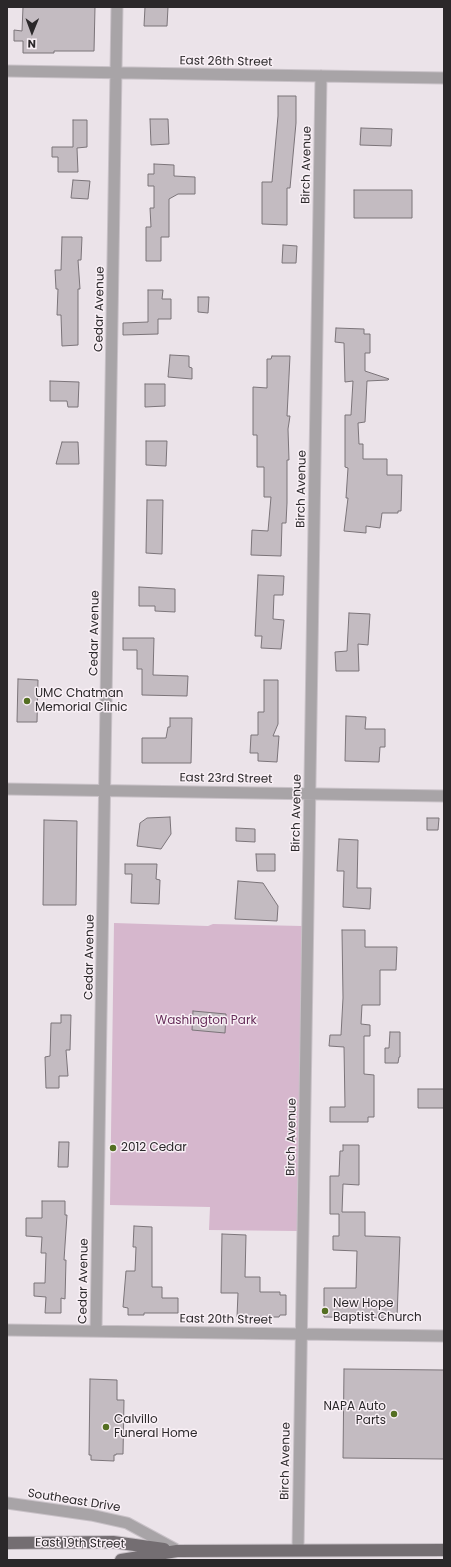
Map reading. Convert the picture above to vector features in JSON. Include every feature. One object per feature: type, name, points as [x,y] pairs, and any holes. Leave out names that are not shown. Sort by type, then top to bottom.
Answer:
[{"type":"main road","name":"East 19th Street","points":[[7,1544],[113,1542],[177,1551]]},
{"type":"main road","name":"East 19th Street","points":[[121,1560],[177,1551],[298,1549],[444,1550]]},
{"type":"street","name":"Cedar Avenue","points":[[96,1331],[117,7]]},
{"type":"street","name":"East 26th Street","points":[[7,71],[444,78]]},
{"type":"street","name":"Birch Avenue","points":[[298,1549],[321,76]]},
{"type":"street","name":"East 23rd Street","points":[[7,788],[444,796]]},
{"type":"street","name":"East 20th Street","points":[[7,1330],[444,1336]]},
{"type":"street","name":"Southeast Drive","points":[[7,1503],[91,1515],[127,1523],[177,1551]]},
{"type":"green space","name":"Washington Park","points":[[114,923],[208,926],[213,924],[302,926],[297,1231],[209,1230],[210,1207],[110,1205]]},
{"type":"building","points":[[23,7],[95,7],[94,51],[23,53],[23,41],[14,41],[14,30],[22,31]]},
{"type":"building","points":[[145,7],[168,7],[167,26],[144,26]]},
{"type":"building","points":[[278,96],[296,96],[296,123],[290,188],[287,188],[287,225],[262,224],[262,182],[272,182],[278,116]]},
{"type":"building","points":[[150,119],[168,119],[169,144],[151,145]]},
{"type":"building","points":[[73,120],[87,120],[87,147],[77,148],[78,172],[58,172],[58,157],[52,157],[52,147],[73,147]]},
{"type":"building","points":[[361,128],[392,129],[391,146],[360,145]]},
{"type":"building","points":[[154,164],[174,165],[174,176],[195,177],[195,194],[178,194],[169,199],[169,237],[161,237],[161,261],[146,261],[146,227],[151,227],[150,208],[154,208],[154,186],[148,186],[148,174],[154,174]]},
{"type":"building","points":[[73,180],[90,181],[88,199],[71,198]]},
{"type":"building","points":[[354,190],[412,190],[412,218],[354,218]]},
{"type":"building","points":[[62,237],[82,237],[81,260],[78,260],[80,289],[78,289],[78,345],[62,346],[61,315],[57,315],[58,289],[56,289],[55,270],[61,270]]},
{"type":"building","points":[[283,245],[297,246],[296,263],[282,263]]},
{"type":"building","points":[[148,290],[163,290],[162,299],[171,299],[171,319],[158,319],[158,334],[123,335],[123,323],[148,322]]},
{"type":"building","points":[[198,297],[209,297],[208,313],[198,312]]},
{"type":"building","points":[[336,328],[364,329],[364,334],[370,334],[370,353],[365,353],[365,371],[389,379],[367,381],[365,422],[358,423],[359,444],[363,444],[363,459],[387,459],[387,475],[402,475],[401,511],[398,511],[398,513],[382,513],[380,528],[366,526],[366,533],[344,531],[348,498],[346,498],[348,468],[345,467],[345,415],[351,415],[353,381],[345,382],[344,343],[335,342]]},
{"type":"building","points":[[170,355],[189,356],[189,367],[192,368],[192,379],[168,377]]},
{"type":"building","points":[[272,356],[290,356],[287,416],[290,416],[288,429],[289,460],[287,460],[286,523],[282,523],[281,556],[251,555],[252,530],[268,531],[271,497],[264,497],[264,467],[257,467],[257,435],[253,435],[253,387],[267,388],[267,359],[271,359]]},
{"type":"building","points":[[50,381],[79,382],[78,407],[68,407],[67,401],[50,401]]},
{"type":"building","points":[[145,384],[165,384],[165,406],[145,407]]},
{"type":"building","points":[[146,441],[167,441],[166,466],[146,465]]},
{"type":"building","points":[[62,442],[78,442],[79,464],[56,464]]},
{"type":"building","points":[[147,500],[163,500],[162,554],[146,553]]},
{"type":"building","points":[[258,575],[284,576],[283,595],[274,595],[273,619],[284,620],[281,649],[261,648],[262,636],[255,636]]},
{"type":"building","points":[[139,587],[175,589],[175,612],[155,611],[155,606],[139,606]]},
{"type":"building","points":[[349,613],[370,614],[368,645],[358,644],[359,671],[336,671],[335,652],[347,651]]},
{"type":"building","points":[[123,638],[154,638],[153,675],[188,676],[187,696],[142,695],[142,669],[137,669],[137,650],[123,650]]},
{"type":"building","name":"UMC Chatman Memorial Clinic","points":[[18,679],[38,680],[37,722],[17,722]]},
{"type":"building","points":[[264,680],[278,680],[278,724],[273,736],[279,736],[277,762],[258,761],[258,753],[250,753],[251,735],[258,735],[258,712],[264,712]]},
{"type":"building","points":[[346,716],[366,717],[365,729],[385,729],[385,747],[380,747],[379,762],[345,761]]},
{"type":"building","points":[[170,718],[192,718],[191,763],[142,763],[142,738],[166,738],[168,727],[170,727]]},
{"type":"building","points":[[170,817],[171,834],[161,849],[137,846],[140,823],[147,818]]},
{"type":"building","points":[[427,818],[439,818],[438,830],[427,830]]},
{"type":"building","points":[[44,820],[77,821],[76,905],[43,905]]},
{"type":"building","points":[[236,828],[255,829],[255,842],[236,841]]},
{"type":"building","points":[[339,839],[358,840],[357,888],[371,888],[370,909],[343,907],[344,871],[337,871]]},
{"type":"building","points":[[256,854],[275,854],[275,871],[257,871]]},
{"type":"building","points":[[125,864],[157,864],[156,879],[160,880],[159,904],[131,903],[132,874],[125,874]]},
{"type":"building","points":[[238,881],[263,883],[278,906],[277,921],[235,919]]},
{"type":"building","points":[[342,930],[365,930],[365,947],[397,947],[396,970],[380,970],[380,1005],[362,1005],[361,1024],[370,1025],[370,1036],[364,1036],[364,1074],[374,1075],[374,1117],[368,1117],[368,1122],[330,1122],[330,1107],[345,1107],[344,1047],[329,1046],[330,1035],[341,1035],[343,998]]},
{"type":"building","points":[[193,1011],[226,1014],[225,1033],[192,1030]]},
{"type":"building","points":[[61,1015],[71,1015],[70,1050],[66,1050],[68,1076],[59,1076],[59,1088],[46,1088],[45,1057],[50,1056],[51,1023],[61,1023]]},
{"type":"building","points":[[390,1032],[400,1032],[400,1057],[398,1063],[385,1063],[385,1048],[389,1048]]},
{"type":"building","points":[[418,1089],[444,1089],[444,1108],[418,1108]]},
{"type":"building","points":[[59,1142],[69,1142],[68,1167],[58,1167]]},
{"type":"building","points":[[343,1145],[359,1145],[359,1185],[343,1184],[342,1212],[365,1212],[365,1236],[400,1237],[397,1318],[324,1317],[324,1288],[356,1288],[357,1251],[333,1250],[333,1236],[339,1236],[339,1214],[330,1214],[330,1176],[339,1176],[340,1151],[343,1151]]},
{"type":"building","points":[[42,1201],[65,1201],[65,1215],[67,1215],[64,1260],[66,1260],[65,1299],[61,1298],[61,1313],[45,1313],[46,1297],[34,1296],[34,1283],[45,1283],[46,1253],[41,1253],[42,1237],[26,1236],[26,1218],[42,1218]]},
{"type":"building","points":[[134,1226],[152,1227],[152,1287],[162,1287],[162,1298],[178,1298],[178,1313],[144,1313],[144,1315],[128,1315],[128,1308],[123,1307],[126,1271],[135,1271],[136,1247],[133,1247]]},
{"type":"building","points":[[222,1234],[246,1235],[245,1277],[260,1277],[260,1292],[280,1292],[280,1295],[286,1295],[286,1315],[280,1315],[279,1317],[237,1317],[238,1293],[221,1293]]},
{"type":"building","name":"NAPA Auto Parts","points":[[344,1369],[444,1370],[444,1459],[343,1458]]},
{"type":"building","name":"Calvillo Funeral Home","points":[[90,1379],[117,1380],[117,1400],[124,1400],[123,1454],[114,1455],[114,1461],[91,1460],[91,1455],[89,1455]]},
{"type":"place","name":"UMC Chatman Memorial Clinic","points":[[27,701]]},
{"type":"place","name":"2012 Cedar","points":[[113,1148]]},
{"type":"place","name":"New Hope Baptist Church","points":[[325,1311]]},
{"type":"place","name":"NAPA Auto Parts","points":[[394,1414]]},
{"type":"place","name":"Calvillo Funeral Home","points":[[106,1427]]}]
